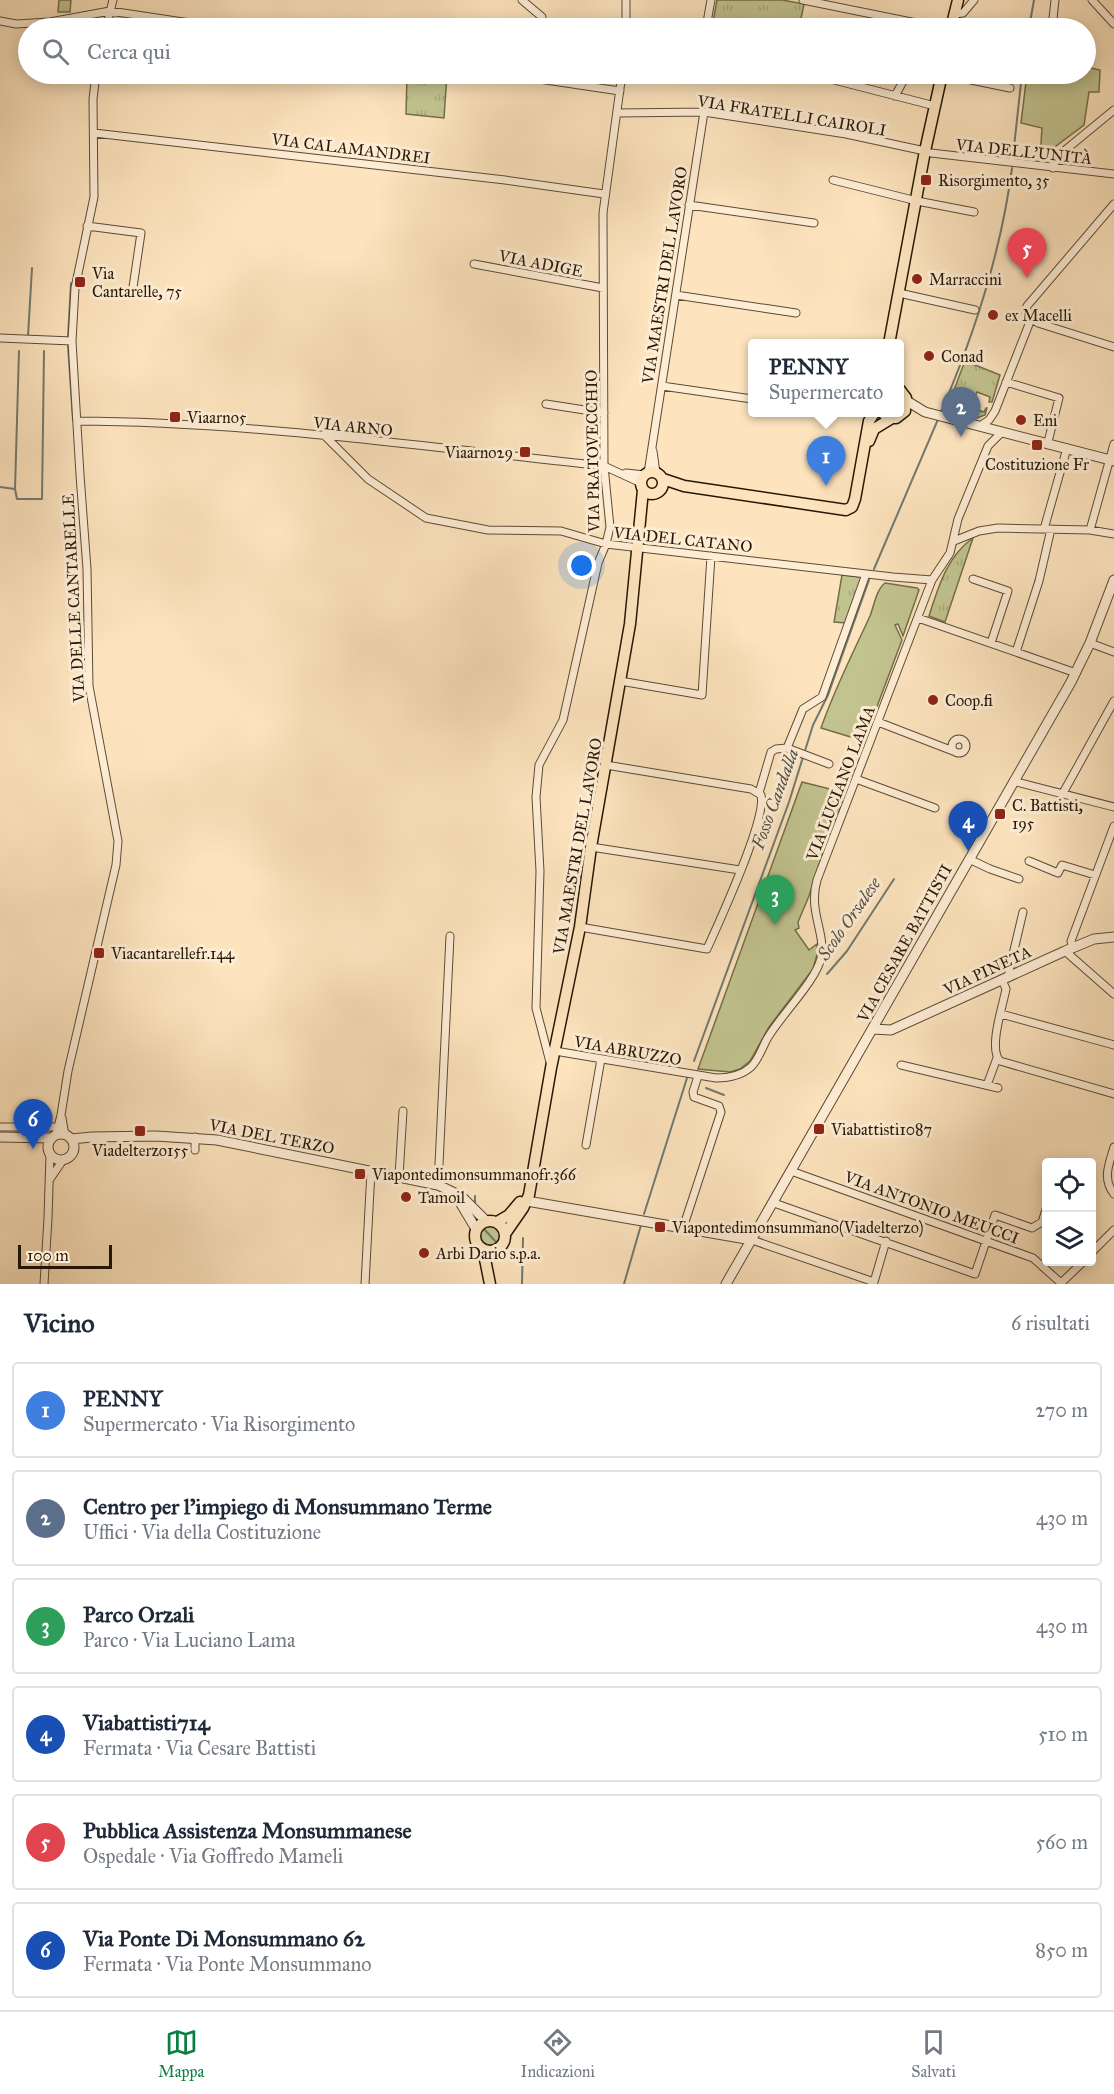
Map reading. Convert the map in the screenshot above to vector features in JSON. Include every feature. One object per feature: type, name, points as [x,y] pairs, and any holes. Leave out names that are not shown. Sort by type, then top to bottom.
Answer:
[{"type":"main road","points":[[954,18],[958,0]]},
{"type":"main road","points":[[890,339],[940,84]]},
{"type":"main road","points":[[928,152],[940,84]]},
{"type":"main road","points":[[904,394],[907,401],[904,412]]},
{"type":"main road","points":[[651,482],[846,510],[852,507],[855,499],[869,422],[872,417]]},
{"type":"main road","points":[[864,455],[874,429],[889,417]]},
{"type":"main road","name":"VIA MAESTRI DEL LAVORO","points":[[505,1234],[527,1201],[532,1181],[551,1068],[580,927],[591,847],[630,624],[642,515],[651,482]]},
{"type":"main road","points":[[490,1280],[489,1250],[475,1238],[476,1229],[509,1215],[519,1204],[532,1181]]},
{"type":"main road","points":[[489,1250],[503,1244],[505,1234],[502,1227],[491,1222]]},
{"type":"street","points":[[108,18],[113,0]]},
{"type":"street","points":[[522,0],[542,18]]},
{"type":"street","points":[[626,0],[626,18]]},
{"type":"street","points":[[708,18],[711,0]]},
{"type":"street","points":[[803,0],[892,18]]},
{"type":"street","points":[[955,14],[963,13],[974,0]]},
{"type":"street","points":[[1053,18],[1055,0]]},
{"type":"street","points":[[1092,0],[1114,24]]},
{"type":"street","points":[[72,18],[110,11],[157,18]]},
{"type":"street","points":[[0,21],[18,24]]},
{"type":"street","name":"VIA DELLE CANTARELLE","points":[[60,1135],[68,1071],[114,874],[118,841],[89,686],[87,569],[72,341],[75,288],[94,197],[95,84]]},
{"type":"street","points":[[574,84],[620,92]]},
{"type":"street","name":"VIA PRATOVECCHIO","points":[[551,1068],[536,1008],[540,872],[536,797],[539,765],[563,720],[598,563],[610,527],[604,466],[604,194],[621,84]]},
{"type":"street","points":[[849,84],[935,106]]},
{"type":"street","points":[[895,96],[902,84]]},
{"type":"street","points":[[992,84],[1010,88]]},
{"type":"street","points":[[1053,168],[1058,156],[1114,110]]},
{"type":"street","name":"VIA FRATELLI CAIROLI","points":[[617,112],[704,112],[846,134],[928,152]]},
{"type":"street","name":"VIA MAESTRI DEL LAVORO","points":[[651,482],[652,442],[704,112]]},
{"type":"street","name":"VIA CALAMANDREI","points":[[94,133],[505,180],[604,194]]},
{"type":"street","name":"VIA DELL'UNITÀ","points":[[928,152],[1114,174]]},
{"type":"street","points":[[833,180],[918,197],[974,212]]},
{"type":"street","points":[[1114,204],[1027,306],[1026,314],[1031,319],[1058,331],[1114,347]]},
{"type":"street","points":[[689,205],[814,224]]},
{"type":"street","points":[[87,226],[141,233],[132,294]]},
{"type":"street","name":"VIA ADIGE","points":[[474,264],[603,288]]},
{"type":"street","points":[[899,293],[975,310]]},
{"type":"street","points":[[676,296],[796,313]]},
{"type":"street","points":[[980,425],[993,416],[1031,319]]},
{"type":"street","points":[[0,338],[72,341]]},
{"type":"street","points":[[1006,382],[1059,398],[1048,442]]},
{"type":"street","points":[[662,386],[748,398]]},
{"type":"street","points":[[907,401],[930,413],[1021,433],[1027,437]]},
{"type":"street","points":[[546,404],[604,412]]},
{"type":"street","points":[[904,414],[930,413]]},
{"type":"street","name":"VIA ARNO","points":[[77,421],[143,422],[326,437],[604,466],[651,482]]},
{"type":"street","points":[[980,425],[1112,460]]},
{"type":"street","points":[[980,425],[988,446]]},
{"type":"street","points":[[932,580],[950,553],[958,519],[988,446],[1002,432]]},
{"type":"street","name":"VIA DEL CATANO","points":[[326,437],[368,479],[426,518],[488,530],[561,531],[606,544],[932,580]]},
{"type":"street","points":[[1090,530],[1112,460],[1114,444]]},
{"type":"street","points":[[1016,652],[1039,581],[1047,529],[1067,448]]},
{"type":"street","points":[[954,541],[980,531],[998,528],[1090,530],[1114,534]]},
{"type":"street","points":[[620,681],[702,695],[711,556]]},
{"type":"street","points":[[789,749],[803,709],[822,697],[866,574]]},
{"type":"street","points":[[973,579],[1008,591],[991,643]]},
{"type":"street","name":"VIA LUCIANO LAMA","points":[[697,1076],[727,1078],[743,1072],[752,1065],[768,1037],[818,966],[822,945],[814,908],[815,885],[932,580]]},
{"type":"street","name":"VIA CESARE BATTISTI","points":[[726,1284],[1076,673],[1114,580]]},
{"type":"street","points":[[918,618],[1076,673]]},
{"type":"street","points":[[1090,643],[1114,652]]},
{"type":"street","points":[[1063,793],[1114,701]]},
{"type":"street","points":[[878,722],[953,751]]},
{"type":"street","points":[[580,927],[707,949],[761,812],[762,800],[759,793],[771,752],[776,749],[789,749],[829,764]]},
{"type":"street","points":[[606,765],[751,789],[759,793]]},
{"type":"street","points":[[856,778],[935,808]]},
{"type":"street","points":[[1013,781],[1114,807]]},
{"type":"street","points":[[1114,826],[1071,940],[1077,961],[1114,994]]},
{"type":"street","points":[[591,847],[740,870]]},
{"type":"street","points":[[969,859],[1019,879]]},
{"type":"street","points":[[1029,861],[1058,873],[1062,865],[1095,875]]},
{"type":"street","points":[[987,1084],[997,1058],[994,1047],[1006,989],[1006,978],[1023,912]]},
{"type":"street","name":"VIA PINETA","points":[[873,1029],[891,1030],[1072,948],[1094,939],[1114,935]]},
{"type":"street","points":[[443,1187],[450,936]]},
{"type":"street","points":[[1072,948],[1077,961]]},
{"type":"street","points":[[1001,1014],[1114,1045]]},
{"type":"street","name":"VIA ABRUZZO","points":[[555,1051],[697,1076]]},
{"type":"street","points":[[997,1058],[1000,1061],[1114,1094]]},
{"type":"street","points":[[586,1145],[601,1059]]},
{"type":"street","points":[[901,1065],[998,1088]]},
{"type":"street","points":[[683,1227],[721,1112],[719,1106],[694,1098],[693,1092],[697,1076]]},
{"type":"street","points":[[399,1176],[403,1111]]},
{"type":"street","points":[[0,1127],[22,1134],[49,1151],[57,1160],[69,1157],[73,1151],[99,1137]]},
{"type":"street","name":"VIA DEL TERZO","points":[[0,1137],[22,1134],[195,1137],[266,1149],[443,1187]]},
{"type":"street","points":[[44,1284],[50,1179],[49,1151],[60,1135],[73,1151]]},
{"type":"street","points":[[195,1137],[195,1150]]},
{"type":"street","points":[[1114,1147],[1106,1172],[1107,1181],[1114,1194]]},
{"type":"street","points":[[50,1179],[63,1160]]},
{"type":"street","points":[[365,1284],[371,1171]]},
{"type":"street","name":"VIA ANTONIO MEUCCI","points":[[791,1171],[1033,1258],[1061,1283],[1079,1266]]},
{"type":"street","points":[[443,1187],[461,1196],[491,1222]]},
{"type":"street","points":[[443,1187],[459,1200],[476,1229]]},
{"type":"street","points":[[527,1201],[752,1240],[874,1282],[886,1241]]},
{"type":"street","points":[[774,1203],[975,1274],[995,1215],[1032,1228],[1042,1222],[1046,1212]]},
{"type":"street","points":[[1096,1248],[1114,1230]]},
{"type":"green space","points":[[59,0],[71,0],[70,12],[58,12]]},
{"type":"green space","points":[[717,0],[782,0],[804,4],[801,18],[714,18]]},
{"type":"green space","points":[[1096,69],[1100,70],[1099,92],[1089,92],[1084,125],[1040,158],[1042,128],[1021,123],[1026,84],[1096,84]]},
{"type":"green space","points":[[407,84],[446,84],[444,118],[406,114]]},
{"type":"green space","points":[[965,361],[1000,375],[992,402],[989,402],[990,397],[977,392],[971,399],[972,408],[984,412],[987,408],[985,415],[977,418],[946,411]]},
{"type":"green space","points":[[973,538],[945,622],[929,616],[950,563],[964,545]]},
{"type":"green space","points":[[842,575],[862,579],[846,623],[834,622]]},
{"type":"green space","points":[[885,583],[919,590],[903,636],[898,624],[895,625],[902,640],[864,741],[821,728],[870,616],[877,594]]},
{"type":"green space","points":[[802,782],[846,793],[798,922],[799,928],[795,930],[809,950],[817,944],[813,969],[769,1027],[750,1061],[740,1069],[730,1072],[698,1069]]},
{"type":"green space","points":[[490,1225],[497,1228],[500,1235],[497,1242],[490,1245],[483,1242],[480,1235],[483,1228]]},
{"type":"waterway","name":"Fosso Candalla","points":[[1031,18],[1034,0]]},
{"type":"waterway","name":"Fosso Candalla","points":[[1013,156],[1021,84]]},
{"type":"waterway","name":"Fosso Candalla","points":[[941,412],[976,322],[994,262],[1012,168]]},
{"type":"waterway","points":[[28,336],[32,268]]},
{"type":"waterway","points":[[68,337],[71,283]]},
{"type":"waterway","points":[[68,346],[73,420]]},
{"type":"waterway","points":[[15,489],[19,351]]},
{"type":"waterway","points":[[0,487],[15,489],[17,499],[42,499],[44,351]]},
{"type":"waterway","name":"Fosso Candalla","points":[[874,569],[939,417]]},
{"type":"waterway","name":"Fosso Candalla","points":[[694,1061],[789,802],[813,725],[828,695],[869,580]]},
{"type":"waterway","name":"Scolo Orsalese","points":[[827,974],[847,951],[894,879]]},
{"type":"waterway","name":"Fosso Candalla","points":[[644,1214],[687,1078]]},
{"type":"waterway","name":"Scolo Orsalese","points":[[706,1088],[724,1095]]},
{"type":"waterway","points":[[475,1196],[475,1204]]},
{"type":"waterway","name":"Fosso Candalla","points":[[624,1284],[641,1225]]},
{"type":"waterway","points":[[484,1229],[496,1242]]},
{"type":"waterway","points":[[522,1284],[523,1238]]},
{"type":"waterway","points":[[508,1253],[523,1265]]},
{"type":"place","name":"Risorgimento, 35","points":[[926,180]]},
{"type":"place","name":"Pubblica Assistenza Monsummanese","points":[[1027,278]]},
{"type":"place","name":"Marraccini","points":[[917,279]]},
{"type":"place","name":"Via Cantarelle, 75","points":[[80,282]]},
{"type":"place","name":"ex Macelli","points":[[993,315]]},
{"type":"place","name":"Conad","points":[[929,356]]},
{"type":"place","name":"Viaarno5","points":[[175,417]]},
{"type":"place","name":"Eni","points":[[1021,420]]},
{"type":"place","name":"Centro per l'impiego di Monsummano Terme","points":[[961,437]]},
{"type":"place","name":"Costituzione Fr","points":[[1037,445]]},
{"type":"place","name":"Viaarno29","points":[[525,452]]},
{"type":"place","name":"PENNY","points":[[826,486]]},
{"type":"place","name":"Coop.fi","points":[[933,700]]},
{"type":"place","name":"C. Battisti, 195","points":[[1000,814]]},
{"type":"place","name":"Viabattisti714","points":[[968,851]]},
{"type":"place","name":"Parco Orzali","points":[[775,925]]},
{"type":"place","name":"Viacantarellefr.144","points":[[99,953]]},
{"type":"place","name":"Viabattisti1087","points":[[819,1129]]},
{"type":"place","name":"Viadelterzo155","points":[[140,1131]]},
{"type":"place","name":"Via Ponte Di Monsummano 62","points":[[33,1149]]},
{"type":"place","name":"Viapontedimonsummanofr.366","points":[[360,1174]]},
{"type":"place","name":"Tamoil","points":[[406,1197]]},
{"type":"place","name":"Viapontedimonsummano(Viadelterzo)","points":[[660,1227]]},
{"type":"place","name":"Arbi Dario s.p.a.","points":[[424,1253]]}]
